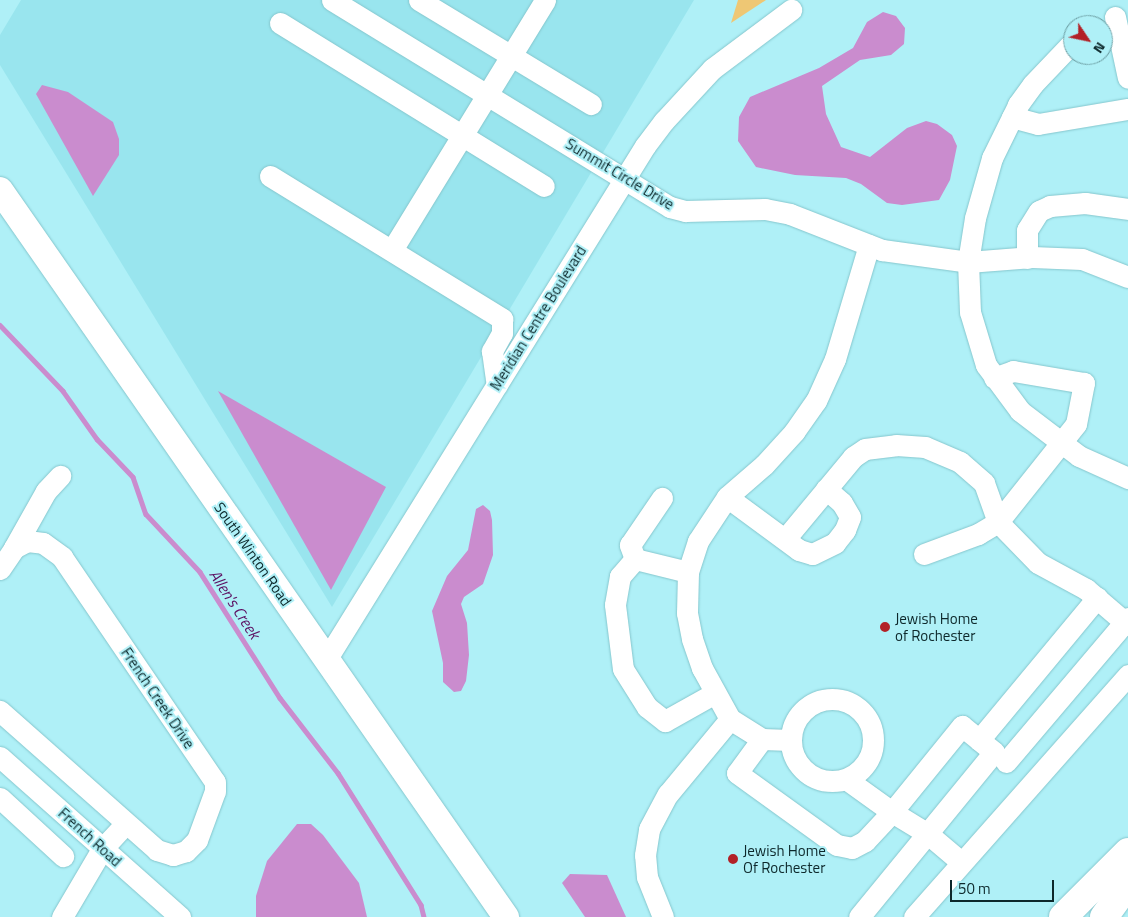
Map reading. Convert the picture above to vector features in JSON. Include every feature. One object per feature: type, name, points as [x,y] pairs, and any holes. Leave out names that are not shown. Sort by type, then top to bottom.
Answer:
[{"type":"highway","points":[[1063,917],[1128,852]]},
{"type":"highway","points":[[1104,917],[1128,884]]},
{"type":"main road","name":"South Winton Road","points":[[0,190],[506,917]]},
{"type":"street","name":"Summit Circle Drive","points":[[332,0],[670,207],[684,211],[765,209],[790,214],[869,246],[968,262],[1027,258],[1082,259],[1128,277]]},
{"type":"street","points":[[419,0],[591,104]]},
{"type":"street","points":[[392,250],[545,0]]},
{"type":"street","name":"Meridian Centre Boulevard","points":[[326,660],[624,178],[664,121],[712,69],[791,10]]},
{"type":"street","points":[[1114,18],[1128,78]]},
{"type":"street","points":[[280,23],[544,186]]},
{"type":"street","points":[[1063,52],[1033,84],[1012,117],[982,188],[968,262],[974,331],[994,378],[1020,411],[1060,443],[1109,472],[1128,478]]},
{"type":"street","points":[[1012,117],[1038,124],[1128,108]]},
{"type":"street","points":[[270,176],[502,319],[502,333],[492,351],[497,385]]},
{"type":"street","points":[[1027,258],[1027,230],[1039,211],[1050,206],[1085,203],[1128,210]]},
{"type":"street","points":[[790,740],[762,739],[730,719],[715,693],[692,639],[687,613],[688,572],[698,541],[727,497],[788,438],[816,401],[835,359],[869,246]]},
{"type":"street","points":[[924,554],[978,534],[998,522],[1076,424],[1084,383],[1013,371],[994,378]]},
{"type":"street","points":[[785,539],[853,457],[865,449],[896,445],[925,447],[960,462],[984,483],[998,522],[1038,564],[1086,589],[1127,621],[993,751]]},
{"type":"street","points":[[0,569],[46,491],[60,476]]},
{"type":"street","points":[[727,497],[799,550],[812,554],[835,543],[845,530],[850,517],[842,503],[826,489]]},
{"type":"street","points":[[635,559],[630,545],[662,498]]},
{"type":"street","name":"French Creek Drive","points":[[0,711],[157,850],[173,855],[186,850],[203,828],[215,782],[62,557],[49,546],[35,541],[14,548]]},
{"type":"street","points":[[635,559],[688,572]]},
{"type":"street","points":[[635,559],[620,576],[615,605],[623,669],[647,707],[665,721],[715,693]]},
{"type":"street","points":[[859,917],[928,834],[993,751],[1097,598]]},
{"type":"street","points":[[914,917],[961,862],[1034,784],[1128,675]]},
{"type":"street","points":[[837,699],[850,702],[869,722],[873,736],[867,762],[846,779],[826,781],[807,774],[798,764],[790,740],[800,714],[810,704],[837,699]]},
{"type":"street","points":[[663,917],[647,877],[645,855],[649,830],[668,794],[730,719]]},
{"type":"street","points":[[762,739],[737,773],[837,845],[852,848],[865,841],[892,812],[962,726],[1034,784]]},
{"type":"street","name":"French Road","points":[[0,757],[180,917]]},
{"type":"street","points":[[846,779],[892,812],[928,834],[961,862]]},
{"type":"street","points":[[0,798],[63,856]]},
{"type":"street","points":[[62,917],[102,849],[126,823]]},
{"type":"shaded area","points":[[21,0],[694,0],[332,607],[0,65],[0,35]]},
{"type":"shaded area","points":[[738,0],[766,0],[731,23]]},
{"type":"shaded area","points":[[883,12],[896,16],[905,28],[904,44],[891,55],[860,60],[822,86],[826,114],[841,147],[870,157],[907,128],[926,121],[937,124],[952,135],[957,146],[950,180],[939,200],[902,205],[887,203],[861,184],[846,178],[795,175],[756,167],[738,141],[739,117],[750,97],[819,68],[853,48],[867,22]]},
{"type":"shaded area","points":[[42,85],[68,92],[113,122],[119,139],[119,155],[93,196],[36,94]]},
{"type":"shaded area","points":[[218,391],[386,487],[331,590]]},
{"type":"shaded area","points":[[483,505],[490,511],[492,520],[493,555],[483,584],[464,597],[461,604],[467,623],[469,655],[466,681],[461,691],[454,692],[443,682],[443,663],[432,611],[447,576],[468,550],[476,509]]},
{"type":"shaded area","points":[[297,824],[311,824],[323,835],[359,883],[367,917],[256,917],[256,896],[267,861]]},
{"type":"shaded area","points":[[570,874],[607,875],[626,917],[585,917],[562,883]]},
{"type":"waterway","name":"Allen's Creek","points":[[0,325],[63,391],[97,439],[133,477],[146,514],[200,572],[280,698],[338,773],[421,905],[424,917]]},
{"type":"place","name":"Jewish Home of Rochester","points":[[885,627]]},
{"type":"place","name":"Jewish Home Of Rochester","points":[[733,859]]}]
